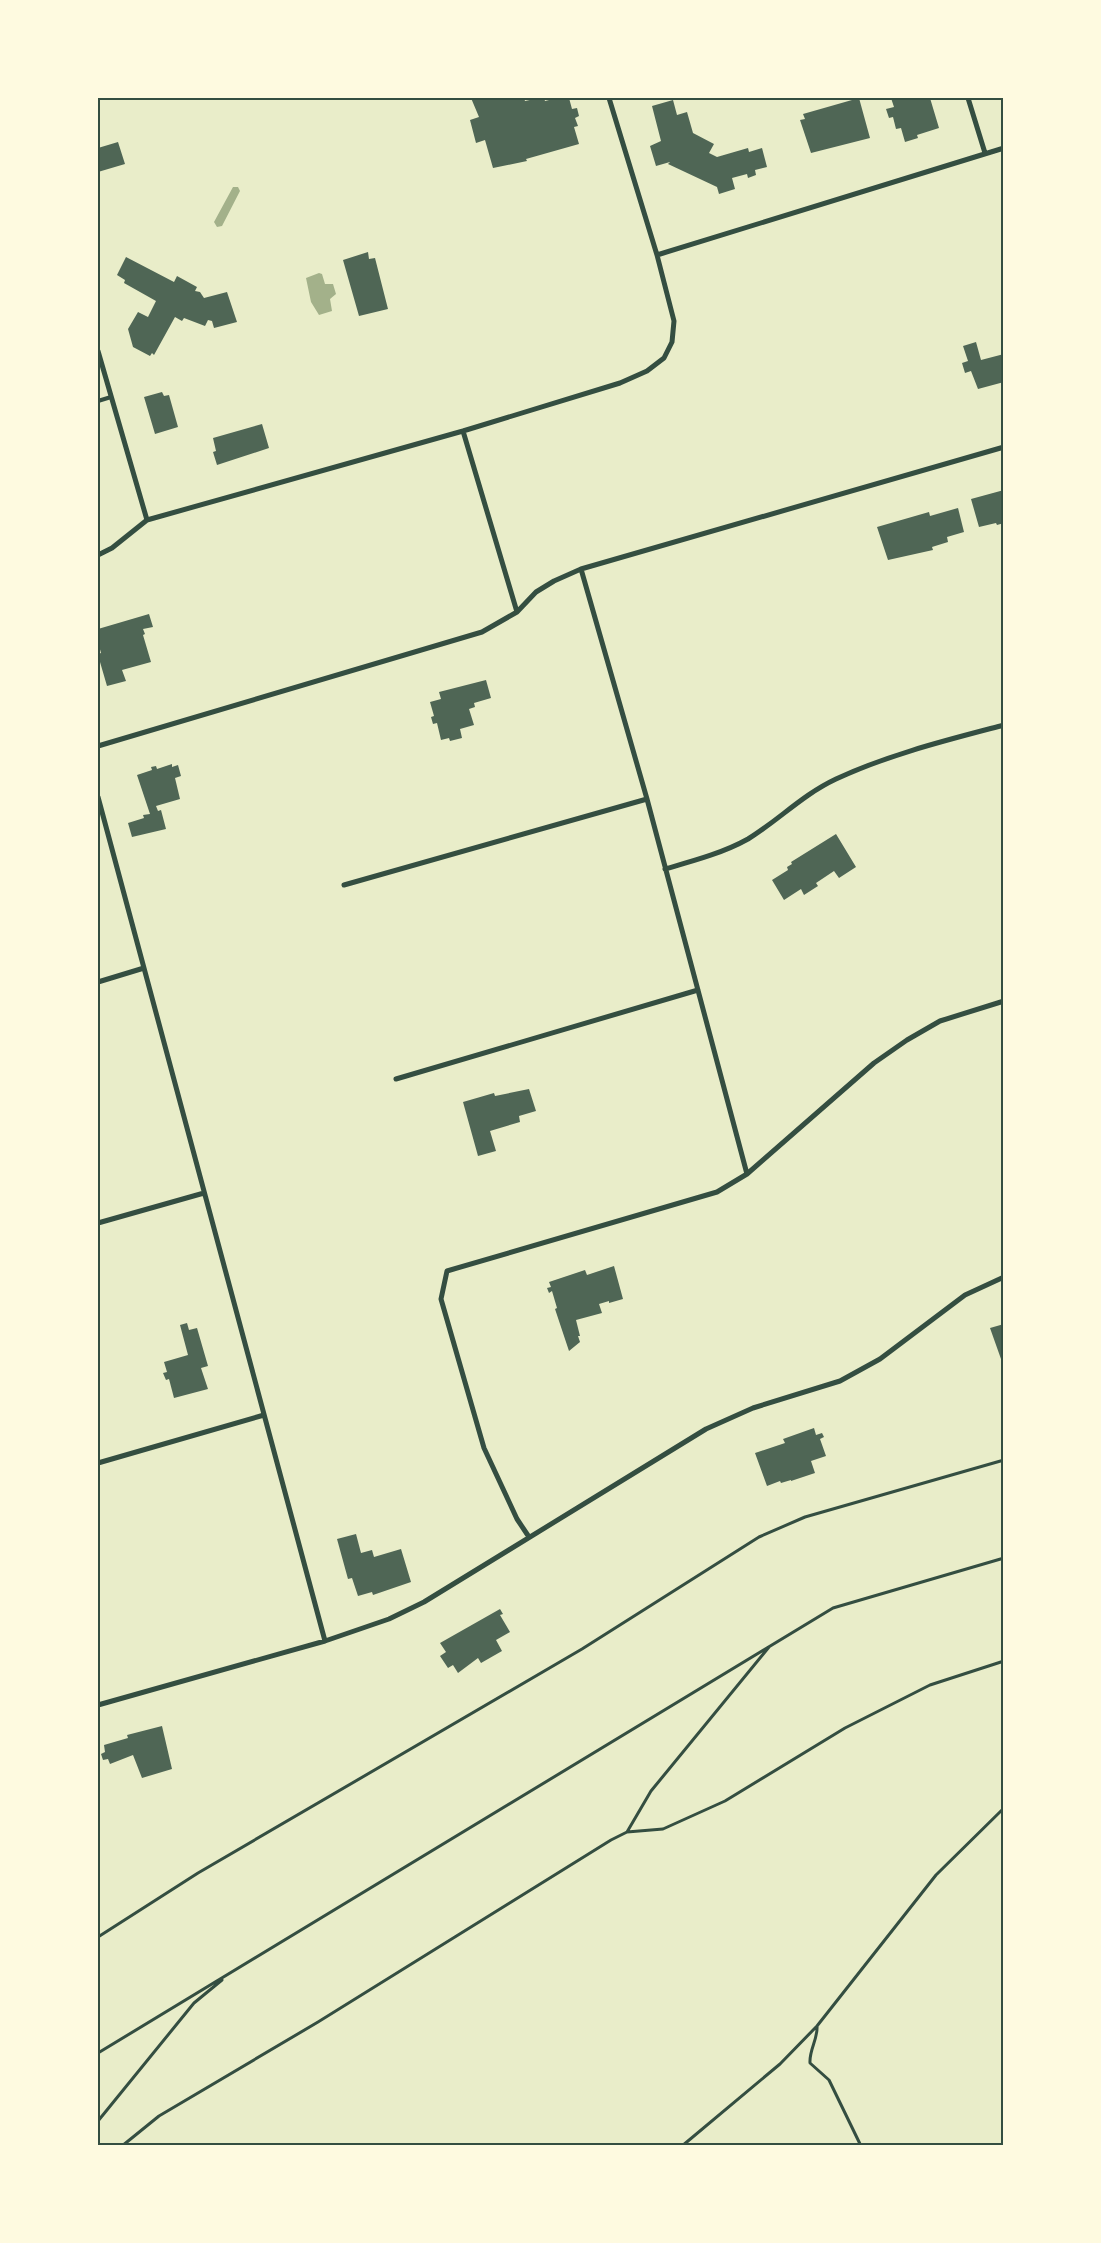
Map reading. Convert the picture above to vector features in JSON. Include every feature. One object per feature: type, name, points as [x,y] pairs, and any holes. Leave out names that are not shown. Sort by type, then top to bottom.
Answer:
[{"type":"street","points":[[98,555],[112,548],[147,520],[463,431],[620,383],[648,371],[664,358],[672,342],[674,321],[657,255],[610,98]]},
{"type":"street","points":[[968,98],[985,153]]},
{"type":"street","points":[[657,255],[1004,148]]},
{"type":"street","points":[[98,351],[147,520]]},
{"type":"street","points":[[463,431],[516,612]]},
{"type":"street","points":[[98,746],[482,632],[516,612],[536,592],[554,581],[581,569],[1004,447]]},
{"type":"street","points":[[581,569],[646,799],[746,1174]]},
{"type":"street","points":[[665,869],[708,856],[748,839],[800,799],[836,779],[901,753],[1004,725]]},
{"type":"street","points":[[98,797],[325,1641]]},
{"type":"street","points":[[344,885],[646,799]]},
{"type":"street","points":[[98,982],[144,968]]},
{"type":"street","points":[[396,1079],[698,990]]},
{"type":"street","points":[[530,1537],[517,1519],[484,1448],[441,1299],[447,1271],[717,1192],[746,1174],[874,1063],[907,1040],[940,1021],[1004,1001]]},
{"type":"street","points":[[98,1223],[204,1193]]},
{"type":"street","points":[[98,1705],[325,1641],[389,1619],[424,1602],[706,1430],[753,1408],[840,1381],[880,1359],[965,1295],[1004,1277]]},
{"type":"street","points":[[98,1463],[264,1416]]},
{"type":"lane","points":[[98,400],[111,397]]},
{"type":"path","points":[[98,1937],[198,1874],[582,1649],[759,1537],[804,1517],[1004,1460]]},
{"type":"path","points":[[98,2053],[832,1608],[1004,1558]]},
{"type":"path","points":[[627,1832],[651,1791],[772,1644]]},
{"type":"path","points":[[122,2146],[159,2116],[318,2022],[537,1885],[627,1832],[663,1829],[725,1801],[845,1728],[912,1694],[930,1685],[1004,1661]]},
{"type":"path","points":[[682,2146],[780,2064],[816,2026],[936,1875],[1004,1808]]},
{"type":"path","points":[[98,2121],[194,2003],[230,1973]]},
{"type":"path","points":[[816,2026],[817,2032],[809,2057],[810,2063],[829,2080],[861,2146]]},
{"type":"shaded area","points":[[233,187],[238,187],[240,191],[222,226],[217,227],[214,222]]},
{"type":"shaded area","points":[[319,273],[322,274],[325,284],[333,284],[336,294],[330,299],[332,311],[319,315],[311,302],[306,278]]},
{"type":"building","points":[[471,98],[524,98],[525,101],[544,98],[545,101],[569,98],[572,109],[577,108],[579,116],[575,118],[578,126],[574,127],[579,144],[526,159],[527,161],[493,168],[485,140],[476,143],[470,120],[479,117]]},
{"type":"building","points":[[859,98],[870,138],[811,153],[800,120],[805,119],[803,114]]},
{"type":"building","points":[[891,98],[930,98],[939,128],[917,135],[918,138],[905,142],[901,128],[896,129],[893,117],[889,118],[886,109],[894,107]]},
{"type":"building","points":[[673,100],[677,115],[687,112],[693,133],[714,144],[709,153],[717,157],[748,148],[749,152],[762,148],[767,167],[755,170],[756,175],[748,178],[747,174],[732,178],[735,189],[719,194],[717,187],[668,164],[670,162],[656,166],[650,146],[661,141],[652,106]]},
{"type":"building","points":[[118,142],[125,164],[98,172],[98,148]]},
{"type":"building","points":[[368,252],[369,259],[375,258],[388,309],[359,316],[343,260]]},
{"type":"building","points":[[126,257],[174,282],[177,276],[197,287],[195,291],[200,292],[204,298],[227,292],[237,322],[214,328],[212,321],[208,320],[205,326],[184,318],[182,321],[175,317],[154,355],[152,353],[150,356],[133,347],[128,329],[138,312],[148,317],[156,301],[124,283],[125,280],[117,275]]},
{"type":"building","points":[[976,342],[981,360],[1004,354],[1004,382],[978,389],[971,371],[965,373],[962,363],[968,361],[963,346]]},
{"type":"building","points":[[162,392],[164,396],[169,395],[178,427],[155,434],[144,397]]},
{"type":"building","points":[[262,424],[269,448],[217,465],[213,452],[216,451],[213,438]]},
{"type":"building","points":[[1004,490],[1004,523],[979,527],[971,499]]},
{"type":"building","points":[[958,508],[964,532],[947,537],[948,542],[932,547],[933,550],[888,560],[877,527],[929,512],[930,516]]},
{"type":"building","points":[[149,614],[153,627],[143,629],[145,634],[143,635],[151,662],[122,670],[126,681],[107,686],[100,662],[98,663],[98,654],[101,653],[98,642],[98,629]]},
{"type":"building","points":[[486,680],[491,698],[474,703],[475,707],[469,709],[474,725],[460,729],[462,738],[450,741],[449,738],[441,740],[437,723],[433,724],[431,717],[434,716],[430,702],[441,699],[439,692]]},
{"type":"building","points":[[172,764],[172,767],[178,765],[181,776],[175,778],[180,799],[156,806],[158,811],[161,810],[166,829],[132,837],[128,823],[144,818],[143,815],[150,814],[137,775],[152,770],[151,767],[156,766],[157,769]]},
{"type":"building","points":[[836,834],[856,867],[839,878],[834,871],[816,883],[818,886],[804,895],[801,889],[784,900],[772,880],[788,870],[787,867],[792,864],[791,862]]},
{"type":"building","points":[[529,1089],[536,1111],[519,1116],[520,1122],[490,1131],[496,1151],[478,1156],[463,1102],[494,1093],[495,1096]]},
{"type":"building","points":[[614,1266],[623,1299],[599,1304],[602,1313],[576,1320],[580,1342],[569,1351],[555,1309],[557,1308],[552,1291],[549,1293],[547,1288],[551,1287],[549,1282],[585,1270],[587,1275]]},
{"type":"building","points":[[187,1323],[189,1330],[197,1328],[208,1366],[201,1368],[208,1389],[174,1398],[169,1379],[166,1380],[163,1373],[167,1372],[164,1362],[188,1355],[180,1325]]},
{"type":"building","points":[[1004,1324],[1004,1358],[1001,1359],[990,1328]]},
{"type":"building","points":[[814,1428],[816,1435],[822,1433],[824,1437],[820,1439],[826,1456],[811,1461],[815,1473],[767,1486],[755,1453],[785,1443],[783,1439]]},
{"type":"building","points":[[356,1534],[361,1553],[372,1550],[374,1557],[401,1549],[411,1582],[373,1595],[372,1592],[358,1596],[352,1578],[348,1579],[337,1539]]},
{"type":"building","points":[[500,1609],[503,1614],[500,1615],[510,1632],[496,1640],[502,1651],[481,1663],[478,1658],[458,1673],[453,1665],[448,1668],[440,1656],[446,1652],[440,1643]]},
{"type":"building","points":[[162,1726],[172,1769],[142,1778],[133,1755],[110,1764],[108,1759],[103,1760],[101,1754],[105,1752],[104,1745],[128,1738],[127,1735]]}]
